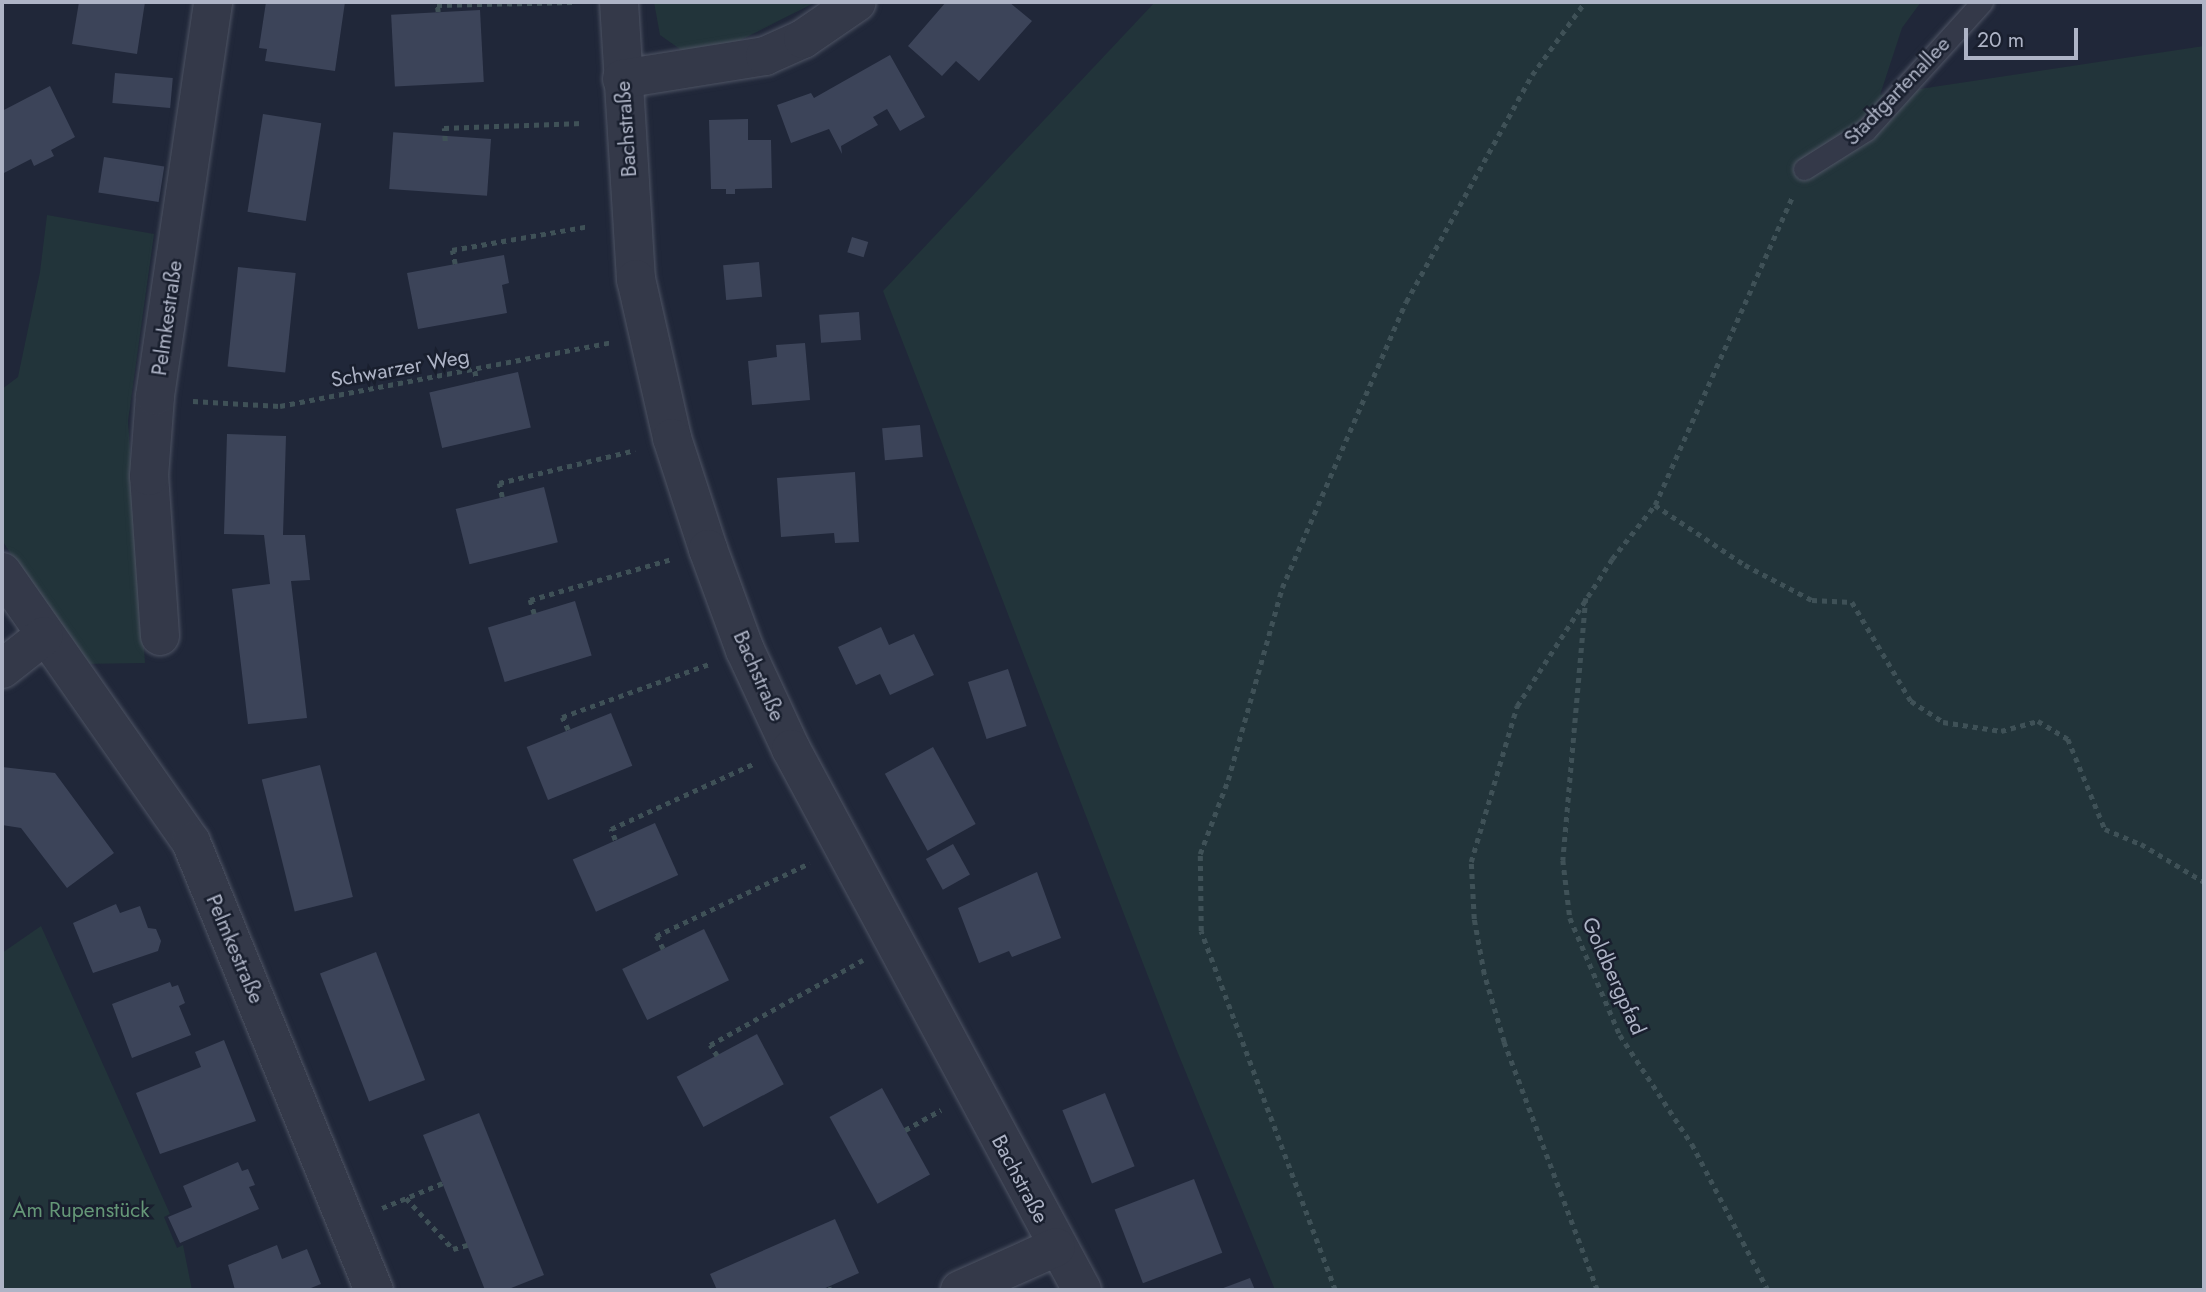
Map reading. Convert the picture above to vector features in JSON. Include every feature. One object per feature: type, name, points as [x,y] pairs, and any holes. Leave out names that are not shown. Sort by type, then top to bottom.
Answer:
[{"type":"street","name":"Pelmkestraße","points":[[160,636],[149,476],[155,396],[213,2]]},
{"type":"street","name":"Bachstraße","points":[[619,2],[636,279],[676,451],[745,650],[841,845],[1056,1247],[1082,1290]]},
{"type":"street","points":[[622,79],[765,55],[803,39],[857,2]]},
{"type":"street","name":"Pelmkestraße","points":[[2,572],[44,636],[191,842],[374,1290]]},
{"type":"street","points":[[2,668],[44,636]]},
{"type":"street","points":[[960,1290],[1056,1247]]},
{"type":"lane","name":"Stadtgartenallee","points":[[1804,169],[1866,130],[1982,2]]},
{"type":"path","points":[[438,12],[438,5],[574,2]]},
{"type":"path","points":[[1335,1290],[1201,931],[1200,854],[1228,780],[1282,588],[1401,315],[1532,75],[1585,2]]},
{"type":"path","points":[[444,141],[444,128],[583,123]]},
{"type":"path","points":[[1597,1290],[1487,985],[1474,919],[1471,862],[1517,706],[1586,597],[1655,505],[1804,169]]},
{"type":"path","points":[[455,264],[452,250],[589,226]]},
{"type":"path","name":"Schwarzer Weg","points":[[155,396],[280,406],[475,371],[647,334]]},
{"type":"path","points":[[475,371],[477,381]]},
{"type":"path","points":[[502,497],[499,483],[635,450]]},
{"type":"path","points":[[1655,505],[1745,565],[1812,600],[1852,603],[1911,701],[1942,722],[2001,731],[2038,721],[2068,739],[2105,829],[2141,844],[2204,882]]},
{"type":"path","points":[[534,614],[530,600],[672,559]]},
{"type":"path","name":"Goldbergpfad","points":[[1586,597],[1581,696],[1563,860],[1570,918],[1620,1035],[1692,1144],[1768,1290]]},
{"type":"path","points":[[568,730],[562,717],[713,663]]},
{"type":"path","points":[[615,840],[611,829],[761,760]]},
{"type":"path","points":[[663,949],[656,936],[812,861]]},
{"type":"path","points":[[716,1056],[710,1045],[866,959]]},
{"type":"path","points":[[905,1130],[944,1108]]},
{"type":"path","points":[[347,1222],[443,1183]]},
{"type":"path","points":[[406,1198],[453,1250],[467,1245]]},
{"type":"green space","points":[[654,2],[816,2],[731,45],[684,52],[660,35]]},
{"type":"green space","points":[[1155,2],[1921,2],[1902,28],[1880,95],[2204,46],[2204,1290],[1275,1290],[1175,1046],[883,291]]},
{"type":"green space","points":[[47,215],[154,234],[128,421],[145,663],[80,664],[2,540],[2,389],[18,377],[40,272]]},
{"type":"green space","name":"Am Rupenstück","points":[[41,926],[170,1214],[164,1217],[177,1248],[183,1245],[192,1290],[2,1290],[2,953]]},
{"type":"building","points":[[79,2],[145,2],[137,54],[72,44]]},
{"type":"building","points":[[266,2],[345,2],[335,71],[265,61],[267,49],[259,48]]},
{"type":"building","points":[[946,2],[1009,2],[1032,21],[979,81],[956,61],[942,76],[908,46]]},
{"type":"building","points":[[480,10],[484,82],[395,87],[391,15]]},
{"type":"building","points":[[890,55],[925,117],[900,131],[887,109],[873,117],[878,125],[841,146],[842,154],[829,129],[791,143],[777,105],[811,93],[814,98]]},
{"type":"building","points":[[115,73],[173,78],[170,108],[112,103]]},
{"type":"building","points":[[50,86],[75,137],[51,150],[54,156],[34,166],[31,159],[2,174],[2,111]]},
{"type":"building","points":[[263,114],[321,123],[306,221],[248,212]]},
{"type":"building","points":[[748,119],[748,140],[771,140],[772,188],[735,189],[735,194],[726,194],[726,189],[711,189],[709,120]]},
{"type":"building","points":[[393,132],[491,139],[487,196],[389,189]]},
{"type":"building","points":[[104,157],[164,167],[159,202],[98,193]]},
{"type":"building","points":[[852,237],[868,242],[864,257],[847,252]]},
{"type":"building","points":[[504,255],[509,283],[502,285],[507,313],[418,329],[407,273]]},
{"type":"building","points":[[759,262],[762,297],[726,300],[723,265]]},
{"type":"building","points":[[238,267],[296,273],[285,373],[228,366]]},
{"type":"building","points":[[859,312],[861,340],[821,343],[819,315]]},
{"type":"building","points":[[805,343],[810,400],[752,405],[748,361],[777,357],[776,345]]},
{"type":"building","points":[[518,372],[531,428],[442,448],[429,392]]},
{"type":"building","points":[[920,425],[923,457],[885,460],[882,428]]},
{"type":"building","points":[[227,434],[286,436],[283,535],[305,535],[310,580],[291,581],[307,718],[248,724],[232,589],[270,584],[264,535],[224,534]]},
{"type":"building","points":[[855,472],[859,542],[835,543],[834,533],[781,537],[777,478]]},
{"type":"building","points":[[544,487],[558,542],[469,564],[456,509]]},
{"type":"building","points":[[575,601],[592,656],[505,682],[488,628]]},
{"type":"building","points":[[881,627],[889,645],[914,634],[934,675],[890,695],[880,674],[856,685],[838,647]]},
{"type":"building","points":[[1008,669],[1027,726],[987,739],[968,682]]},
{"type":"building","points":[[611,713],[632,766],[548,800],[527,747]]},
{"type":"building","points":[[933,747],[976,824],[928,851],[885,774]]},
{"type":"building","points":[[320,765],[353,897],[295,911],[262,780]]},
{"type":"building","points":[[2,767],[55,773],[114,853],[67,888],[21,828],[2,825]]},
{"type":"building","points":[[655,823],[678,875],[596,912],[573,860]]},
{"type":"building","points":[[953,844],[970,875],[943,890],[926,859]]},
{"type":"building","points":[[1037,872],[1061,938],[1012,957],[1009,951],[979,963],[958,908]]},
{"type":"building","points":[[116,904],[120,913],[140,906],[148,928],[156,929],[161,941],[158,951],[93,973],[73,923]]},
{"type":"building","points":[[704,929],[729,980],[647,1020],[622,969]]},
{"type":"building","points":[[376,952],[425,1080],[369,1101],[320,974]]},
{"type":"building","points":[[170,982],[172,987],[178,985],[185,1003],[179,1006],[191,1035],[132,1058],[112,1004]]},
{"type":"building","points":[[757,1034],[784,1084],[703,1127],[677,1077]]},
{"type":"building","points":[[224,1040],[256,1121],[160,1154],[136,1093],[201,1067],[195,1052]]},
{"type":"building","points":[[882,1088],[930,1175],[878,1204],[830,1117]]},
{"type":"building","points":[[1105,1093],[1135,1166],[1092,1183],[1062,1110]]},
{"type":"building","points":[[479,1113],[544,1275],[506,1290],[485,1290],[423,1135]]},
{"type":"building","points":[[238,1162],[242,1171],[248,1169],[255,1185],[249,1187],[259,1209],[180,1243],[168,1217],[192,1207],[183,1186]]},
{"type":"building","points":[[1194,1179],[1222,1253],[1143,1283],[1115,1209]]},
{"type":"building","points":[[835,1219],[859,1273],[821,1290],[717,1290],[710,1274]]},
{"type":"building","points":[[277,1245],[282,1259],[307,1249],[321,1284],[306,1290],[235,1290],[228,1265]]},
{"type":"building","points":[[1250,1278],[1255,1290],[1218,1290]]}]
